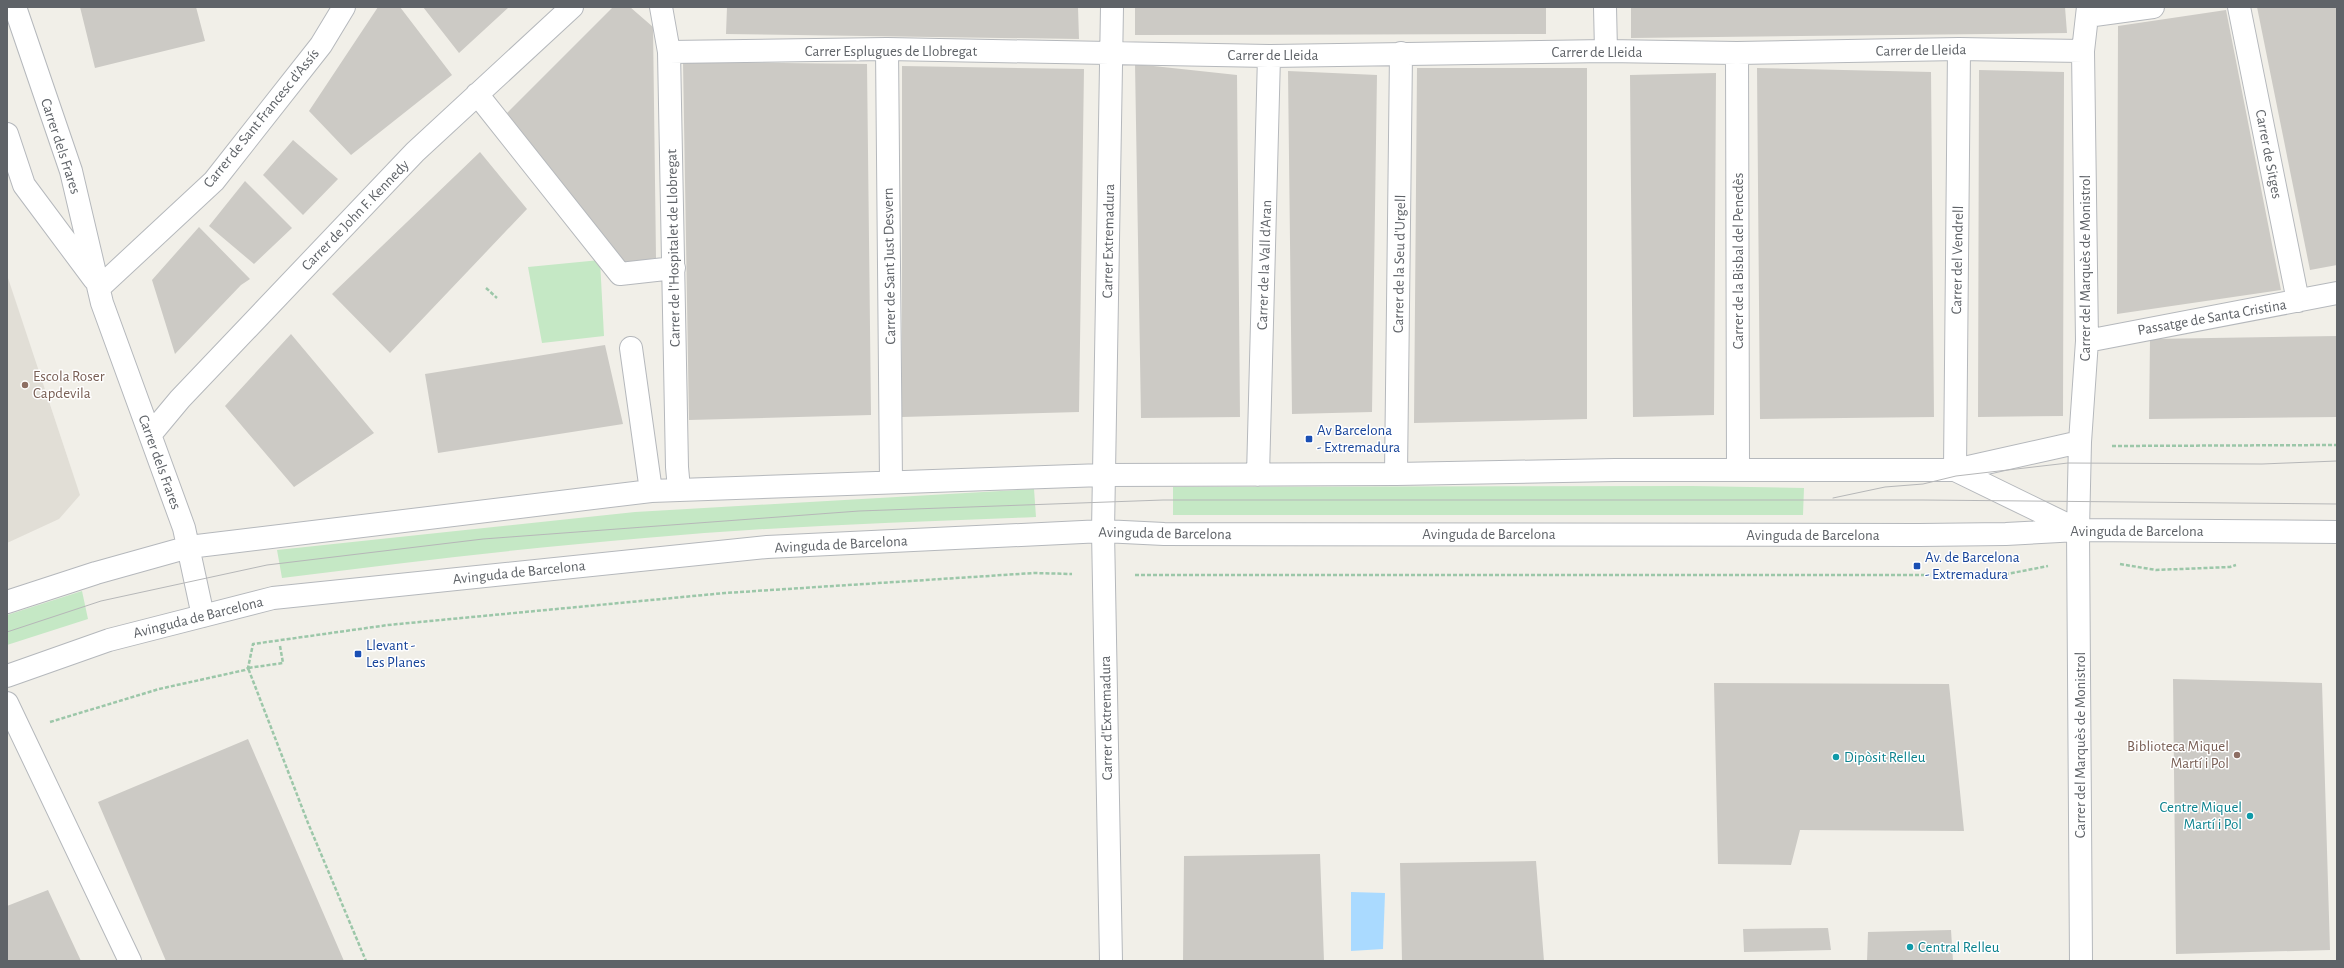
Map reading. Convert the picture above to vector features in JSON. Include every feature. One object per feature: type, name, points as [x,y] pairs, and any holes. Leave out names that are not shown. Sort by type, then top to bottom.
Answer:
[{"type":"street","name":"Carrer dels Frares","points":[[15,7],[71,171],[100,287],[102,303],[184,528],[203,616]]},
{"type":"street","name":"Carrer de Sant Francesc d'Assís","points":[[100,287],[214,181],[320,45],[344,7]]},
{"type":"street","name":"Carrer de John F. Kennedy","points":[[150,435],[180,399],[404,164],[572,7]]},
{"type":"street","name":"Carrer de l'Hospitalet de Llobregat","points":[[661,7],[670,52],[677,467],[679,489]]},
{"type":"street","name":"Carrer Extremadura","points":[[1103,475],[1112,7]]},
{"type":"street","points":[[1605,7],[1606,51]]},
{"type":"street","points":[[2087,11],[2153,7]]},
{"type":"street","name":"Carrer de Sitges","points":[[2239,7],[2298,301]]},
{"type":"street","name":"Carrer del Marquès de Monistrol","points":[[2081,961],[2078,530],[2080,442],[2087,340],[2083,52],[2087,11]]},
{"type":"street","name":"Carrer Esplugues de Llobregat","points":[[670,52],[887,49],[1112,53]]},
{"type":"street","name":"Carrer de Sant Just Desvern","points":[[887,49],[891,482]]},
{"type":"street","name":"Carrer de Lleida","points":[[1112,53],[1269,56],[1606,51],[1737,53],[1959,50],[2083,52]]},
{"type":"street","name":"Carrer del Vendrell","points":[[1955,470],[1959,50]]},
{"type":"street","name":"Carrer de la Seu d'Urgell","points":[[1396,474],[1401,53]]},
{"type":"street","name":"Carrer de la Bisbal del Penedès","points":[[1737,53],[1738,469]]},
{"type":"street","name":"Carrer de la Vall d'Aran","points":[[1258,475],[1269,56]]},
{"type":"street","points":[[478,94],[620,274],[674,268]]},
{"type":"street","name":"Carrer dels Frares","points":[[7,134],[24,185],[100,287]]},
{"type":"street","name":"Passatge de Santa Cristina","points":[[2087,340],[2337,293]]},
{"type":"street","points":[[631,348],[651,491]]},
{"type":"street","points":[[7,602],[88,576],[189,547],[651,491],[1103,475],[1396,474],[1738,469],[1955,470],[2080,442]]},
{"type":"street","points":[[1955,470],[2078,530]]},
{"type":"street","name":"Carrer d'Extremadura","points":[[1103,475],[1103,574],[1111,961]]},
{"type":"street","name":"Avinguda de Barcelona","points":[[7,676],[109,640],[273,598],[767,547],[1103,531],[1164,534],[1934,535],[2006,534],[2078,530],[2337,532]]},
{"type":"street","points":[[7,703],[130,961]]},
{"type":"path","points":[[486,288],[497,298]]},
{"type":"path","points":[[366,961],[308,824],[248,668],[253,644],[388,625],[724,593],[1034,573],[2002,575],[2055,565],[2079,563],[2114,563],[2156,570],[2230,567],[2242,563]]},
{"type":"path","points":[[22,732],[124,698],[245,670],[248,668],[283,663],[280,646]]},
{"type":"shaded area","name":"Escola Roser Capdevila","points":[[7,275],[80,495],[59,519],[7,543]]},
{"type":"green space","points":[[600,260],[604,336],[542,343],[528,267]]},
{"type":"green space","points":[[1692,486],[1804,488],[1803,515],[1173,515],[1173,487]]},
{"type":"green space","points":[[1034,489],[1036,517],[743,530],[508,551],[282,578],[277,550],[635,512]]},
{"type":"green space","points":[[82,591],[88,619],[7,645],[7,615]]},
{"type":"water","points":[[1351,892],[1385,893],[1383,949],[1351,951]]},
{"type":"building","points":[[80,7],[196,7],[205,41],[95,68]]},
{"type":"building","points":[[378,7],[400,7],[452,75],[351,155],[309,111]]},
{"type":"building","points":[[423,7],[509,7],[459,53]]},
{"type":"building","points":[[613,7],[630,7],[653,27],[656,258],[624,264],[505,115]]},
{"type":"building","points":[[727,7],[1078,7],[1079,39],[726,34]]},
{"type":"building","points":[[1135,7],[1546,7],[1546,34],[1135,35]]},
{"type":"building","points":[[1631,7],[2065,7],[2067,33],[1631,38]]},
{"type":"building","points":[[2257,7],[2337,7],[2337,265],[2310,270]]},
{"type":"building","points":[[2226,10],[2281,290],[2117,314],[2118,26]]},
{"type":"building","points":[[683,62],[867,64],[871,415],[689,420]]},
{"type":"building","points":[[1135,64],[1237,75],[1240,417],[1141,418]]},
{"type":"building","points":[[902,66],[1084,69],[1079,412],[902,417]]},
{"type":"building","points":[[1417,68],[1587,68],[1587,419],[1414,423]]},
{"type":"building","points":[[1757,68],[1931,72],[1934,417],[1760,419]]},
{"type":"building","points":[[1979,70],[2064,72],[2063,416],[1978,417]]},
{"type":"building","points":[[1288,71],[1377,75],[1372,412],[1292,414]]},
{"type":"building","points":[[1716,73],[1714,415],[1633,417],[1630,75]]},
{"type":"building","points":[[293,140],[338,179],[303,215],[263,175]]},
{"type":"building","points":[[480,152],[527,209],[390,353],[332,294]]},
{"type":"building","points":[[245,181],[292,228],[254,264],[209,226]]},
{"type":"building","points":[[199,227],[250,279],[241,285],[175,354],[152,280]]},
{"type":"building","points":[[291,334],[374,433],[294,487],[225,406]]},
{"type":"building","points":[[2337,336],[2337,417],[2149,419],[2150,339]]},
{"type":"building","points":[[605,345],[623,424],[438,453],[425,374]]},
{"type":"building","name":"Centre Miquel Martí i Pol","points":[[2173,679],[2322,683],[2330,950],[2176,954]]},
{"type":"building","name":"Dipòsit Relleu","points":[[1714,683],[1949,684],[1964,831],[1800,830],[1791,865],[1718,864]]},
{"type":"building","points":[[248,739],[344,961],[166,961],[98,802]]},
{"type":"building","points":[[1320,854],[1324,961],[1183,961],[1184,856]]},
{"type":"building","points":[[1536,861],[1544,961],[1402,961],[1400,863]]},
{"type":"building","points":[[48,890],[81,961],[7,961],[7,906]]},
{"type":"building","points":[[1828,928],[1831,950],[1744,952],[1743,929]]},
{"type":"building","name":"Central Relleu","points":[[1951,930],[1953,961],[1867,961],[1868,932]]},
{"type":"tram line","points":[[1833,498],[1885,487],[1923,484],[1956,476],[2068,463],[2262,464],[2337,461]]},
{"type":"tram line","points":[[7,632],[101,601],[267,565],[483,539],[859,511],[1163,500],[1923,500],[2337,504]]},
{"type":"place","name":"Escola Roser Capdevila","points":[[25,385]]},
{"type":"place","name":"Av Barcelona - Extremadura","points":[[1309,439]]},
{"type":"place","name":"Av. de Barcelona - Extremadura","points":[[1917,566]]},
{"type":"place","name":"Llevant - Les Planes","points":[[358,654]]},
{"type":"place","name":"Biblioteca Miquel Martí i Pol","points":[[2237,755]]},
{"type":"place","name":"Dipòsit Relleu","points":[[1836,757]]},
{"type":"place","name":"Centre Miquel Martí i Pol","points":[[2250,816]]},
{"type":"place","name":"Central Relleu","points":[[1910,947]]}]
